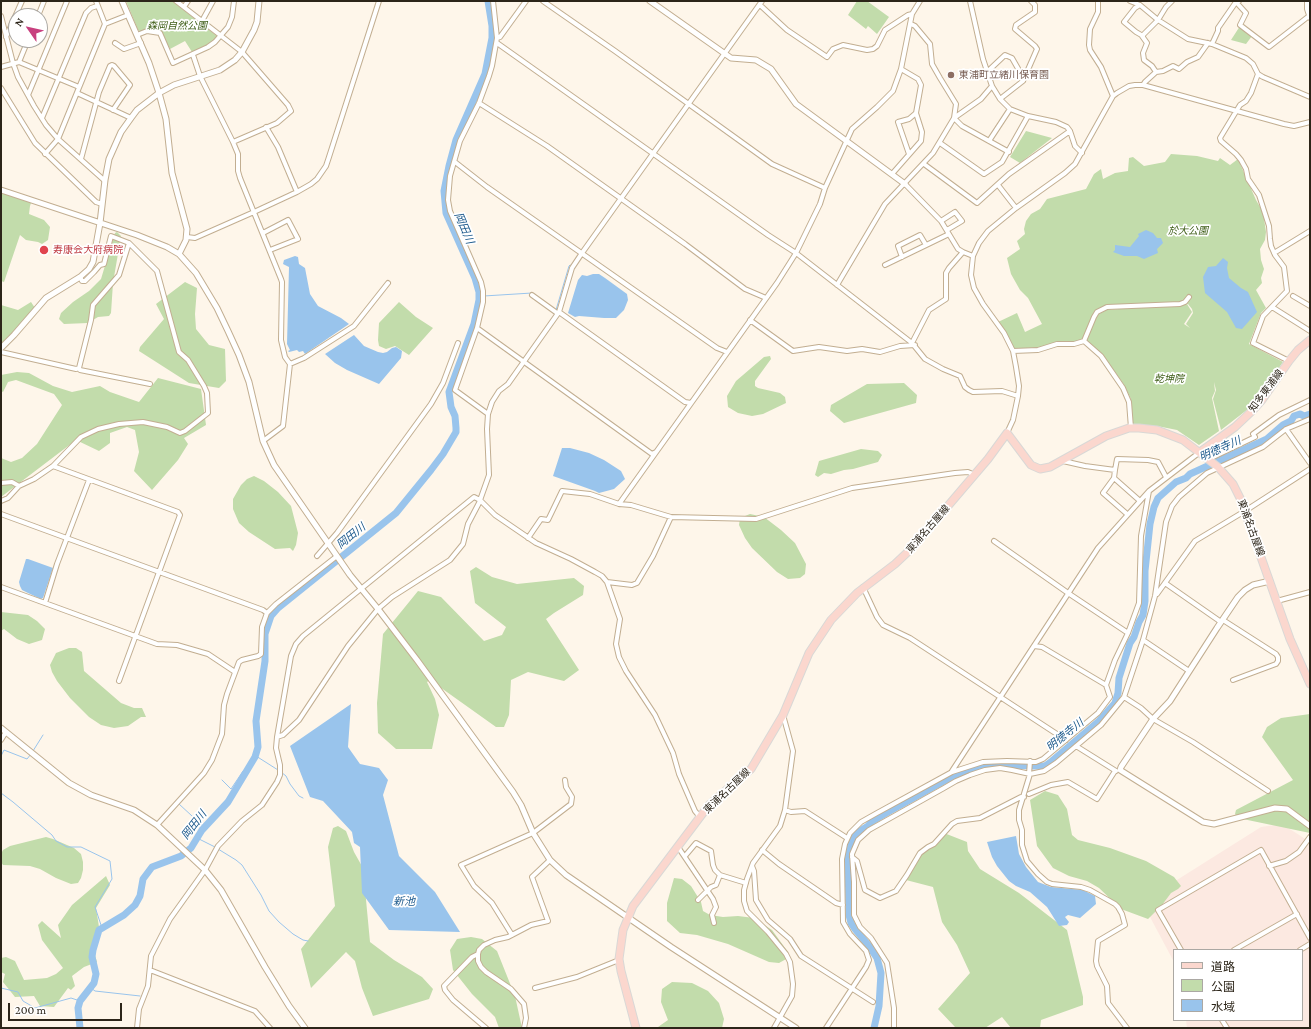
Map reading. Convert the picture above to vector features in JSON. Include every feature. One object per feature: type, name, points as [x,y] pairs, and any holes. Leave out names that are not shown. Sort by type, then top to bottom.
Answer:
[{"type":"main road","name":"知多東浦線","points":[[1200,452],[1235,427],[1253,410],[1289,361],[1309,342]]},
{"type":"main road","name":"東浦名古屋線","points":[[636,1028],[621,971],[620,960],[623,930],[633,906],[709,806],[751,769],[783,715],[803,665],[820,635],[837,612],[863,587],[895,564],[912,548],[999,446],[1007,433],[1029,462],[1037,468],[1046,468],[1106,436],[1131,428],[1149,428],[1166,432],[1183,440],[1209,459],[1233,484],[1245,511],[1290,639],[1310,684]]},
{"type":"street","points":[[6,37],[22,1]]},
{"type":"street","points":[[28,95],[40,70],[68,1]]},
{"type":"street","points":[[96,1],[105,24]]},
{"type":"street","points":[[122,1],[150,63],[166,120],[172,173],[186,224],[187,237],[179,254]]},
{"type":"street","points":[[176,1],[242,52],[288,105],[291,111],[277,123],[233,142]]},
{"type":"street","points":[[184,7],[188,1]]},
{"type":"street","points":[[202,21],[213,1]]},
{"type":"street","points":[[137,34],[147,31],[160,33],[173,63],[208,47],[221,36],[228,27],[232,17],[234,1]]},
{"type":"street","points":[[1,348],[46,298],[80,277],[89,269],[93,262],[109,159],[121,132],[131,118],[140,108],[159,93],[224,68],[235,60],[250,39],[257,22],[259,1]]},
{"type":"street","points":[[187,237],[195,238],[297,192],[311,184],[322,173],[326,166],[379,1]]},
{"type":"street","points":[[488,414],[455,390],[477,328],[483,302],[483,291],[478,275],[450,211],[448,187],[460,141],[479,103],[489,76],[497,40],[493,1]]},
{"type":"street","points":[[497,40],[526,1]]},
{"type":"street","points":[[543,1],[772,164],[825,188]]},
{"type":"street","points":[[650,1],[731,58],[756,60],[771,69],[796,104],[905,184],[941,221],[958,248],[973,256]]},
{"type":"street","points":[[619,504],[777,284],[796,253],[820,204],[825,188],[852,128],[893,91],[901,69],[912,14],[920,1]]},
{"type":"street","points":[[970,1],[983,59],[992,86],[1000,99],[1010,109],[1028,116],[1062,124],[1070,131],[1075,146],[1082,153]]},
{"type":"street","points":[[1000,99],[1023,81],[1037,49],[1014,28],[1035,12],[1035,5],[1031,1]]},
{"type":"street","points":[[1098,1],[1098,12],[1090,29],[1089,45],[1090,50],[1101,67],[1113,96]]},
{"type":"street","points":[[1130,1],[1140,5],[1158,20],[1188,38],[1210,44],[1246,58],[1253,64],[1258,74],[1262,77],[1310,97]]},
{"type":"street","points":[[1143,36],[1158,20],[1166,7],[1172,1]]},
{"type":"street","points":[[1143,85],[1156,72],[1163,71],[1173,66],[1179,69],[1187,62],[1198,57],[1210,44],[1218,31],[1218,28],[1237,1],[1246,13],[1240,25],[1269,47],[1310,17],[1307,1]]},
{"type":"street","points":[[277,737],[283,735],[300,720],[348,646],[378,609],[392,598],[442,566],[454,556],[463,544],[470,519],[480,500],[489,475],[487,429],[488,414],[495,396],[508,384],[558,312],[572,268],[582,253],[761,3],[787,30],[827,57],[833,49],[843,45],[867,50],[872,49],[877,46],[885,30],[912,14]]},
{"type":"street","points":[[1140,5],[1135,8],[1124,22],[1143,36],[1148,43],[1143,53],[1144,60],[1152,66],[1156,72]]},
{"type":"street","points":[[42,118],[86,13],[91,8],[97,6]]},
{"type":"street","points":[[45,154],[58,138],[105,24],[128,15]]},
{"type":"street","points":[[1,16],[18,77],[42,118],[58,138],[105,181]]},
{"type":"street","points":[[837,285],[885,204],[924,164],[940,143],[954,118],[956,104],[932,64],[930,44],[916,26],[911,24]]},
{"type":"street","points":[[497,40],[653,154],[796,253],[913,344],[931,363],[960,376],[968,390],[973,392],[1002,391],[1018,396]]},
{"type":"street","points":[[115,43],[124,49],[141,43]]},
{"type":"street","points":[[19,62],[25,48]]},
{"type":"street","points":[[193,54],[200,76],[233,142],[238,158],[238,171],[282,282],[281,340],[285,357],[290,364],[283,426],[263,441]]},
{"type":"street","points":[[987,72],[1005,55],[1012,58],[1024,79]]},
{"type":"street","points":[[1,67],[19,62],[79,87]]},
{"type":"street","points":[[81,159],[99,92],[110,66],[114,66],[130,85],[113,110]]},
{"type":"street","points":[[892,174],[913,151],[920,141],[922,132],[916,113],[921,85],[918,79],[901,69]]},
{"type":"street","points":[[1258,74],[1251,93],[1246,101],[1240,105],[1220,138],[1221,141],[1242,160],[1248,178],[1259,194],[1270,226],[1270,239],[1274,253],[1284,268],[1287,291],[1263,316],[1253,343],[1289,361]]},
{"type":"street","points":[[1007,433],[1013,420],[1018,396],[1018,376],[1013,351],[1004,333],[977,294],[971,274],[973,256],[979,243],[988,231],[1016,208],[1066,173],[1075,164],[1116,92],[1125,87],[1143,85],[1284,124],[1294,126],[1310,122]]},
{"type":"street","points":[[954,118],[981,99],[992,86]]},
{"type":"street","points":[[1,88],[35,143],[96,202],[102,204]]},
{"type":"street","points":[[77,93],[131,118]]},
{"type":"street","points":[[479,103],[547,146],[685,244],[745,289],[766,298]]},
{"type":"street","points":[[989,141],[1010,109]]},
{"type":"street","points":[[909,154],[898,122],[908,119],[916,113]]},
{"type":"street","points":[[940,143],[984,174],[1002,162],[1028,116]]},
{"type":"street","points":[[954,118],[962,126],[1008,152]]},
{"type":"street","points":[[266,127],[278,147],[297,192]]},
{"type":"street","points":[[924,164],[977,203],[1009,174],[1070,131]]},
{"type":"street","points":[[454,162],[487,187],[717,348],[727,352]]},
{"type":"street","points":[[998,185],[1016,208]]},
{"type":"street","points":[[1,190],[137,235],[179,254],[196,273],[217,308],[239,354],[249,382],[263,441],[274,465],[360,589],[378,609],[513,792],[521,805],[533,832],[550,860],[566,875],[671,947],[796,1028]]},
{"type":"street","points":[[885,265],[926,245],[948,232],[962,221],[955,212],[941,221]]},
{"type":"street","points":[[263,233],[288,220],[298,239],[270,250]]},
{"type":"street","points":[[1274,253],[1310,231]]},
{"type":"street","points":[[902,257],[898,246],[920,235],[926,245]]},
{"type":"street","points":[[1,501],[8,498],[19,486],[34,479],[53,466],[81,437],[101,428],[119,424],[143,422],[167,427],[180,433],[185,432],[208,412],[207,393],[204,386],[188,360],[179,352],[157,271],[129,243],[111,236],[104,264],[100,265],[85,281],[82,281],[80,277]]},
{"type":"street","points":[[79,368],[91,320],[93,305],[119,275],[129,243]]},
{"type":"street","points":[[913,344],[929,310],[946,299],[946,273],[948,268],[963,252]]},
{"type":"street","points":[[290,364],[304,358],[354,326],[388,283]]},
{"type":"street","points":[[532,295],[685,402],[691,403]]},
{"type":"street","points":[[1292,296],[1310,306]]},
{"type":"street","points":[[1084,341],[1094,316],[1100,310],[1107,307],[1180,304],[1186,302],[1189,297]]},
{"type":"street","points":[[1272,307],[1310,331]]},
{"type":"street","points":[[750,320],[793,351],[819,346],[847,351],[862,349],[880,352],[913,344]]},
{"type":"street","points":[[477,328],[652,454],[656,452]]},
{"type":"street","points":[[1013,351],[1038,350],[1057,344],[1074,344],[1084,341]]},
{"type":"street","points":[[1084,341],[1101,356],[1123,388],[1129,402],[1131,428]]},
{"type":"street","points":[[317,556],[338,533],[437,395],[444,383],[458,343]]},
{"type":"street","points":[[1,352],[150,384]]},
{"type":"street","points":[[1209,459],[1254,437],[1254,434],[1279,415],[1310,400]]},
{"type":"street","points":[[894,1028],[894,1008],[887,963],[871,938],[860,927],[855,918],[852,857],[856,843],[860,837],[869,830],[956,781],[974,773],[990,769],[1007,769],[1038,773],[1048,768],[1101,725],[1124,697],[1143,640],[1155,596],[1166,522],[1172,506],[1179,497],[1207,473],[1263,446],[1286,429],[1310,419]]},
{"type":"street","points":[[1286,429],[1310,463]]},
{"type":"street","points":[[952,772],[1098,548],[1149,491],[1200,452]]},
{"type":"street","points":[[1070,456],[1068,460],[1072,463]]},
{"type":"street","points":[[1127,514],[1103,493],[1114,478],[1114,470],[1117,459],[1148,460],[1158,462],[1166,477]]},
{"type":"street","points":[[1062,460],[1114,470]]},
{"type":"street","points":[[53,466],[179,513],[180,516],[119,681]]},
{"type":"street","points":[[1155,596],[1195,541],[1310,469]]},
{"type":"street","points":[[528,538],[541,519],[548,520],[553,512],[560,492],[562,491],[590,494],[619,504],[631,505],[671,517],[756,519],[852,488],[955,473],[968,472],[975,475]]},
{"type":"street","points":[[1114,478],[1140,501]]},
{"type":"street","points":[[45,603],[57,564],[89,480]]},
{"type":"street","points":[[1,483],[12,482],[19,486]]},
{"type":"street","points":[[826,1028],[868,963],[866,951],[850,934],[844,924],[842,859],[847,838],[861,822],[952,772],[983,762],[1036,762],[1043,759],[1098,713],[1110,697],[1106,685],[1139,603],[1141,536],[1149,491]]},
{"type":"street","points":[[137,1028],[139,1009],[148,986],[151,956],[170,919],[205,870],[218,846],[242,821],[262,805],[280,775],[280,765],[276,748],[277,737],[291,656],[296,644],[303,636],[473,498],[476,497],[495,516],[528,538],[541,546],[589,568],[602,576],[608,582],[620,619],[616,644],[618,656],[655,715],[673,753],[679,774],[695,811],[700,817]]},
{"type":"street","points":[[1,514],[263,610],[267,613]]},
{"type":"street","points":[[608,582],[632,585],[637,583],[654,556],[671,517]]},
{"type":"street","points":[[994,541],[1068,594],[1128,633]]},
{"type":"street","points":[[157,825],[204,773],[212,760],[222,734],[224,705],[235,672],[238,664],[242,660],[261,654],[262,627],[267,613],[276,604],[337,556]]},
{"type":"street","points":[[1028,794],[1051,785],[1068,782],[1097,800],[1153,719],[1170,701],[1238,597],[1253,585],[1270,581]]},
{"type":"street","points":[[1165,584],[1278,656],[1278,662],[1276,664],[1233,680]]},
{"type":"street","points":[[1,587],[157,644],[177,645],[208,654],[235,672]]},
{"type":"street","points":[[863,587],[877,617],[883,625],[910,638],[1066,740]]},
{"type":"street","points":[[1277,601],[1310,592]]},
{"type":"street","points":[[1143,640],[1189,671]]},
{"type":"street","points":[[1034,646],[1042,647],[1106,685]]},
{"type":"street","points":[[1124,697],[1141,708],[1153,719],[1193,742],[1268,791]]},
{"type":"street","points":[[774,1028],[793,992],[792,973],[789,959],[768,932],[747,910],[744,895],[746,883],[752,866],[780,826],[785,810],[793,751],[783,715]]},
{"type":"street","points":[[1,740],[3,730],[69,782],[91,795],[134,810],[157,825],[186,852],[205,870],[221,890],[264,967],[305,1028]]},
{"type":"street","points":[[1076,746],[1203,822],[1214,824],[1275,808],[1287,809],[1310,826]]},
{"type":"street","points":[[1030,762],[1024,797],[1019,810],[1019,820],[1022,830],[1022,845],[1025,857],[1038,874],[1052,884],[1081,887],[1090,890],[1118,907],[1125,925],[1098,941],[1096,961],[1107,986],[1108,1003],[1127,1028]]},
{"type":"street","points":[[512,935],[492,903],[474,886],[461,865],[533,832],[571,804],[572,797],[566,787],[565,780]]},
{"type":"street","points":[[852,857],[857,861],[865,890],[880,898],[896,891],[920,853],[928,846],[934,844],[952,824],[957,821],[980,818],[1024,797]]},
{"type":"street","points":[[785,810],[791,812],[805,811],[847,838]]},
{"type":"street","points":[[1270,866],[1286,861],[1299,852],[1310,837]]},
{"type":"street","points":[[685,856],[696,843],[711,851],[713,865],[715,870],[720,875],[746,883]]},
{"type":"street","points":[[678,847],[709,890],[715,902],[715,910],[712,915],[714,923]]},
{"type":"street","points":[[762,850],[779,864],[836,903],[844,905]]},
{"type":"street","points":[[1180,949],[1158,910],[1261,850],[1310,938]]},
{"type":"street","points":[[524,1028],[526,1018],[524,1004],[511,989],[481,967],[478,961],[478,954],[479,950],[484,945],[512,935],[531,925],[548,921],[532,877],[550,860]]},
{"type":"street","points":[[752,866],[754,871],[756,900],[768,920],[790,939],[801,956],[873,1002]]},
{"type":"street","points":[[698,900],[716,885],[720,875]]},
{"type":"street","points":[[1236,949],[1297,914]]},
{"type":"street","points":[[478,954],[472,957],[447,982],[444,988],[460,1007],[483,1027]]},
{"type":"street","points":[[535,988],[577,976],[620,960]]},
{"type":"street","points":[[150,970],[255,1011],[270,1028]]},
{"type":"shaded area","points":[[1282,824],[1310,842],[1310,1028],[1187,1028],[1186,1021],[1303,1021],[1303,949],[1173,949],[1173,960],[1142,902],[1261,827]]},
{"type":"green space","name":"森岡自然公園","points":[[126,1],[172,1],[217,36],[217,38],[206,46],[192,52],[185,41],[170,49],[161,32],[147,29],[141,32],[138,30]]},
{"type":"green space","points":[[857,1],[867,1],[889,17],[877,34],[868,26],[866,29],[848,15]]},
{"type":"green space","points":[[1240,26],[1252,36],[1246,44],[1231,40]]},
{"type":"green space","points":[[1026,131],[1052,138],[1020,163],[1010,157]]},
{"type":"green space","name":"於大公園","points":[[1171,154],[1197,156],[1218,161],[1220,158],[1230,165],[1238,159],[1256,200],[1263,212],[1266,232],[1265,240],[1260,249],[1264,269],[1261,278],[1262,283],[1256,290],[1266,308],[1261,313],[1249,344],[1283,362],[1252,406],[1221,430],[1213,399],[1216,390],[1214,382],[1215,391],[1212,398],[1219,431],[1199,445],[1177,430],[1157,426],[1131,428],[1131,399],[1123,383],[1102,354],[1086,340],[1096,316],[1106,310],[1187,304],[1106,306],[1097,310],[1083,340],[1074,342],[1064,341],[1037,348],[1014,349],[998,322],[1017,313],[1025,332],[1042,324],[1028,298],[1020,290],[1011,274],[1007,258],[1020,249],[1017,241],[1025,234],[1024,229],[1026,221],[1031,214],[1040,209],[1047,199],[1086,189],[1094,174],[1101,169],[1103,179],[1115,173],[1128,171],[1129,158],[1133,157],[1144,166],[1165,162]],"holes":[[[1187,304],[1192,309],[1193,313],[1186,324],[1190,328],[1184,324],[1192,312]]]},
{"type":"green space","points":[[1,191],[32,200],[29,214],[44,220],[50,227],[48,240],[42,244],[26,240],[20,235],[4,282],[1,281]]},
{"type":"green space","points":[[117,232],[121,236],[113,283],[111,313],[109,316],[98,317],[88,323],[64,324],[59,319],[61,313],[73,302],[89,291],[101,279],[115,233]]},
{"type":"green space","points":[[185,282],[197,288],[195,314],[196,329],[209,345],[225,349],[226,381],[219,388],[189,383],[139,351],[140,347],[164,319],[156,304]]},
{"type":"green space","points":[[31,302],[35,308],[1,344],[1,305],[18,310]]},
{"type":"green space","points":[[399,302],[416,317],[433,328],[409,355],[395,346],[386,349],[379,346],[379,323]]},
{"type":"green space","points":[[770,356],[771,359],[755,381],[755,386],[780,393],[785,397],[786,403],[763,414],[752,416],[738,413],[728,407],[727,396],[736,381],[764,357]]},
{"type":"green space","points":[[17,372],[29,373],[53,386],[72,392],[100,386],[110,392],[139,402],[158,378],[201,389],[206,425],[184,438],[188,444],[178,460],[152,490],[134,471],[139,452],[135,430],[127,427],[110,433],[110,443],[99,451],[76,440],[1,497],[1,458],[11,462],[22,458],[37,444],[62,405],[54,394],[16,380],[8,382],[3,392],[1,391],[1,375]]},
{"type":"green space","points":[[904,383],[917,395],[916,403],[844,423],[830,411],[831,405],[867,384]]},
{"type":"green space","points":[[861,449],[878,451],[882,455],[878,462],[831,474],[824,473],[818,477],[815,475],[819,461]]},
{"type":"green space","points":[[254,476],[264,481],[278,492],[291,506],[298,533],[296,545],[293,551],[290,548],[275,549],[249,532],[239,523],[233,509],[233,499],[241,485],[247,479]]},
{"type":"green space","points":[[750,514],[764,517],[795,543],[806,564],[805,574],[800,578],[788,579],[777,572],[752,548],[739,525],[740,518]]},
{"type":"green space","points":[[476,567],[492,577],[517,584],[574,578],[584,586],[583,595],[546,619],[579,670],[564,681],[528,672],[511,680],[509,715],[504,727],[496,727],[430,680],[427,682],[435,699],[439,715],[432,749],[396,749],[378,733],[377,703],[383,634],[418,591],[441,597],[484,641],[502,635],[506,627],[475,603],[470,571]]},
{"type":"green space","points":[[1,612],[28,615],[37,621],[45,629],[42,640],[29,644],[17,639],[4,629],[1,631]]},
{"type":"green space","points":[[69,648],[76,648],[82,652],[84,671],[121,703],[134,708],[142,708],[146,717],[141,717],[128,726],[114,728],[101,725],[89,717],[70,698],[52,672],[50,665],[56,653]]},
{"type":"green space","points":[[1310,714],[1310,833],[1238,818],[1235,814],[1236,810],[1293,780],[1262,737],[1267,727],[1281,718]]},
{"type":"green space","points":[[1045,791],[1058,795],[1067,809],[1072,835],[1078,840],[1110,848],[1146,861],[1174,877],[1181,886],[1171,893],[1162,905],[1148,919],[1121,909],[1099,888],[1087,881],[1069,876],[1053,868],[1037,846],[1030,800]]},
{"type":"green space","points":[[338,826],[346,831],[354,852],[363,868],[370,942],[394,960],[422,977],[433,989],[429,999],[373,1016],[362,988],[355,961],[346,952],[311,988],[301,949],[335,906],[328,847],[333,828]]},
{"type":"green space","points":[[944,833],[967,842],[968,851],[980,869],[1019,893],[1067,930],[1083,997],[1083,1005],[1041,1020],[1040,1028],[1011,1028],[1002,1017],[985,1028],[957,1028],[938,1009],[970,973],[957,945],[942,922],[933,887],[906,880],[921,850],[938,839]]},
{"type":"green space","points":[[46,837],[74,848],[81,854],[83,870],[78,883],[71,884],[40,869],[30,866],[3,865],[1,862],[1,854],[3,850],[10,846]]},
{"type":"green space","points":[[106,876],[110,885],[96,908],[99,927],[92,945],[97,962],[84,967],[72,976],[75,986],[71,990],[68,988],[54,1007],[40,1006],[34,996],[15,997],[3,982],[5,974],[1,972],[1,958],[6,957],[15,961],[24,980],[47,978],[56,974],[63,968],[42,940],[38,925],[42,921],[61,938],[58,925],[72,905]]},
{"type":"green space","points":[[674,878],[682,879],[691,886],[701,902],[703,911],[710,915],[754,918],[772,930],[788,952],[788,958],[779,963],[769,962],[728,944],[697,935],[680,933],[667,921],[667,903]]},
{"type":"green space","points":[[471,937],[482,939],[497,951],[515,996],[522,1028],[499,1028],[495,1017],[472,994],[453,970],[450,950],[457,939]]},
{"type":"green space","points":[[672,982],[692,983],[708,991],[719,1003],[724,1019],[722,1028],[651,1028],[658,1027],[668,1020],[661,1002],[662,989]]},
{"type":"water","points":[[1146,230],[1153,233],[1157,238],[1161,238],[1163,243],[1157,249],[1158,253],[1144,259],[1137,256],[1124,256],[1113,252],[1115,250],[1115,245],[1130,247],[1139,236],[1138,234]]},
{"type":"water","points":[[295,256],[298,257],[299,264],[305,268],[310,294],[318,306],[349,324],[305,354],[303,351],[299,352],[297,350],[289,352],[288,351],[290,350],[287,344],[289,267],[283,264],[284,260]]},
{"type":"water","points":[[1223,258],[1228,262],[1227,268],[1229,278],[1248,292],[1257,312],[1242,329],[1236,328],[1227,312],[1205,293],[1203,277],[1208,267],[1216,266]]},
{"type":"water","points":[[599,274],[627,294],[628,300],[624,310],[616,318],[575,317],[568,313],[578,280],[582,275],[587,276]]},
{"type":"water","points":[[354,335],[364,346],[378,352],[387,352],[396,347],[402,351],[401,358],[379,384],[347,370],[335,363],[325,354]]},
{"type":"water","points":[[562,448],[570,448],[589,453],[604,460],[621,471],[625,479],[614,489],[599,493],[553,476]]},
{"type":"water","points":[[26,559],[53,568],[43,598],[41,599],[22,590],[20,586],[19,582]]},
{"type":"water","name":"新池","points":[[351,704],[348,747],[360,764],[379,768],[388,780],[383,795],[399,856],[435,892],[460,932],[389,930],[362,893],[360,847],[354,843],[352,832],[323,801],[310,797],[290,746]]},
{"type":"water","points":[[1016,836],[1019,854],[1026,867],[1038,882],[1051,887],[1083,890],[1095,896],[1096,904],[1080,918],[1068,915],[1065,917],[1069,922],[1067,925],[1059,926],[1047,907],[1030,892],[1009,881],[992,857],[987,842]]},
{"type":"waterway","name":"岡田川","points":[[80,1028],[78,1008],[80,1001],[94,983],[96,974],[92,957],[99,930],[124,915],[135,905],[140,896],[143,879],[152,867],[181,856],[191,848],[202,830],[228,802],[255,757],[258,747],[256,721],[265,661],[265,634],[271,616],[278,608],[396,513],[443,454],[456,432],[455,416],[451,407],[449,392],[474,324],[479,300],[479,292],[475,278],[446,213],[444,191],[456,140],[485,74],[492,38],[492,26],[488,1]]},
{"type":"waterway","points":[[545,302],[556,310],[570,265]]},
{"type":"waterway","points":[[484,296],[532,293]]},
{"type":"waterway","name":"明徳寺川","points":[[874,1028],[879,1006],[881,973],[877,958],[851,923],[849,915],[848,855],[853,838],[871,822],[955,775],[968,770],[992,764],[1045,766],[1098,722],[1115,703],[1118,693],[1119,678],[1130,643],[1143,615],[1145,601],[1145,571],[1150,524],[1158,498],[1176,482],[1186,478],[1190,474],[1267,439],[1283,425],[1291,421],[1294,416],[1300,414],[1304,416],[1310,414]]},
{"type":"waterway","points":[[33,751],[43,735]]},
{"type":"waterway","points":[[1,756],[4,750],[27,759],[31,754]]},
{"type":"waterway","points":[[256,756],[278,770]]},
{"type":"waterway","points":[[222,780],[231,789],[243,771],[246,773]]},
{"type":"waterway","points":[[281,772],[286,776],[299,796],[303,798]]},
{"type":"waterway","points":[[1,793],[52,835],[56,841],[67,847],[81,847],[110,861],[112,879],[95,907],[102,928]]},
{"type":"waterway","points":[[179,804],[205,828]]},
{"type":"waterway","points":[[197,838],[215,847]]},
{"type":"waterway","points":[[218,849],[242,865],[269,911],[279,922],[293,934],[303,940],[308,941]]},
{"type":"waterway","points":[[1,988],[18,992],[23,1001],[35,1008],[71,998],[80,1001]]},
{"type":"waterway","points":[[91,988],[95,991],[140,996]]},
{"type":"place","name":"東浦町立緒川保育園","points":[[951,75]]},
{"type":"place","name":"寿康会大府病院","points":[[44,250]]},
{"type":"park label","name":"乾坤院","points":[[1169,379]]}]
